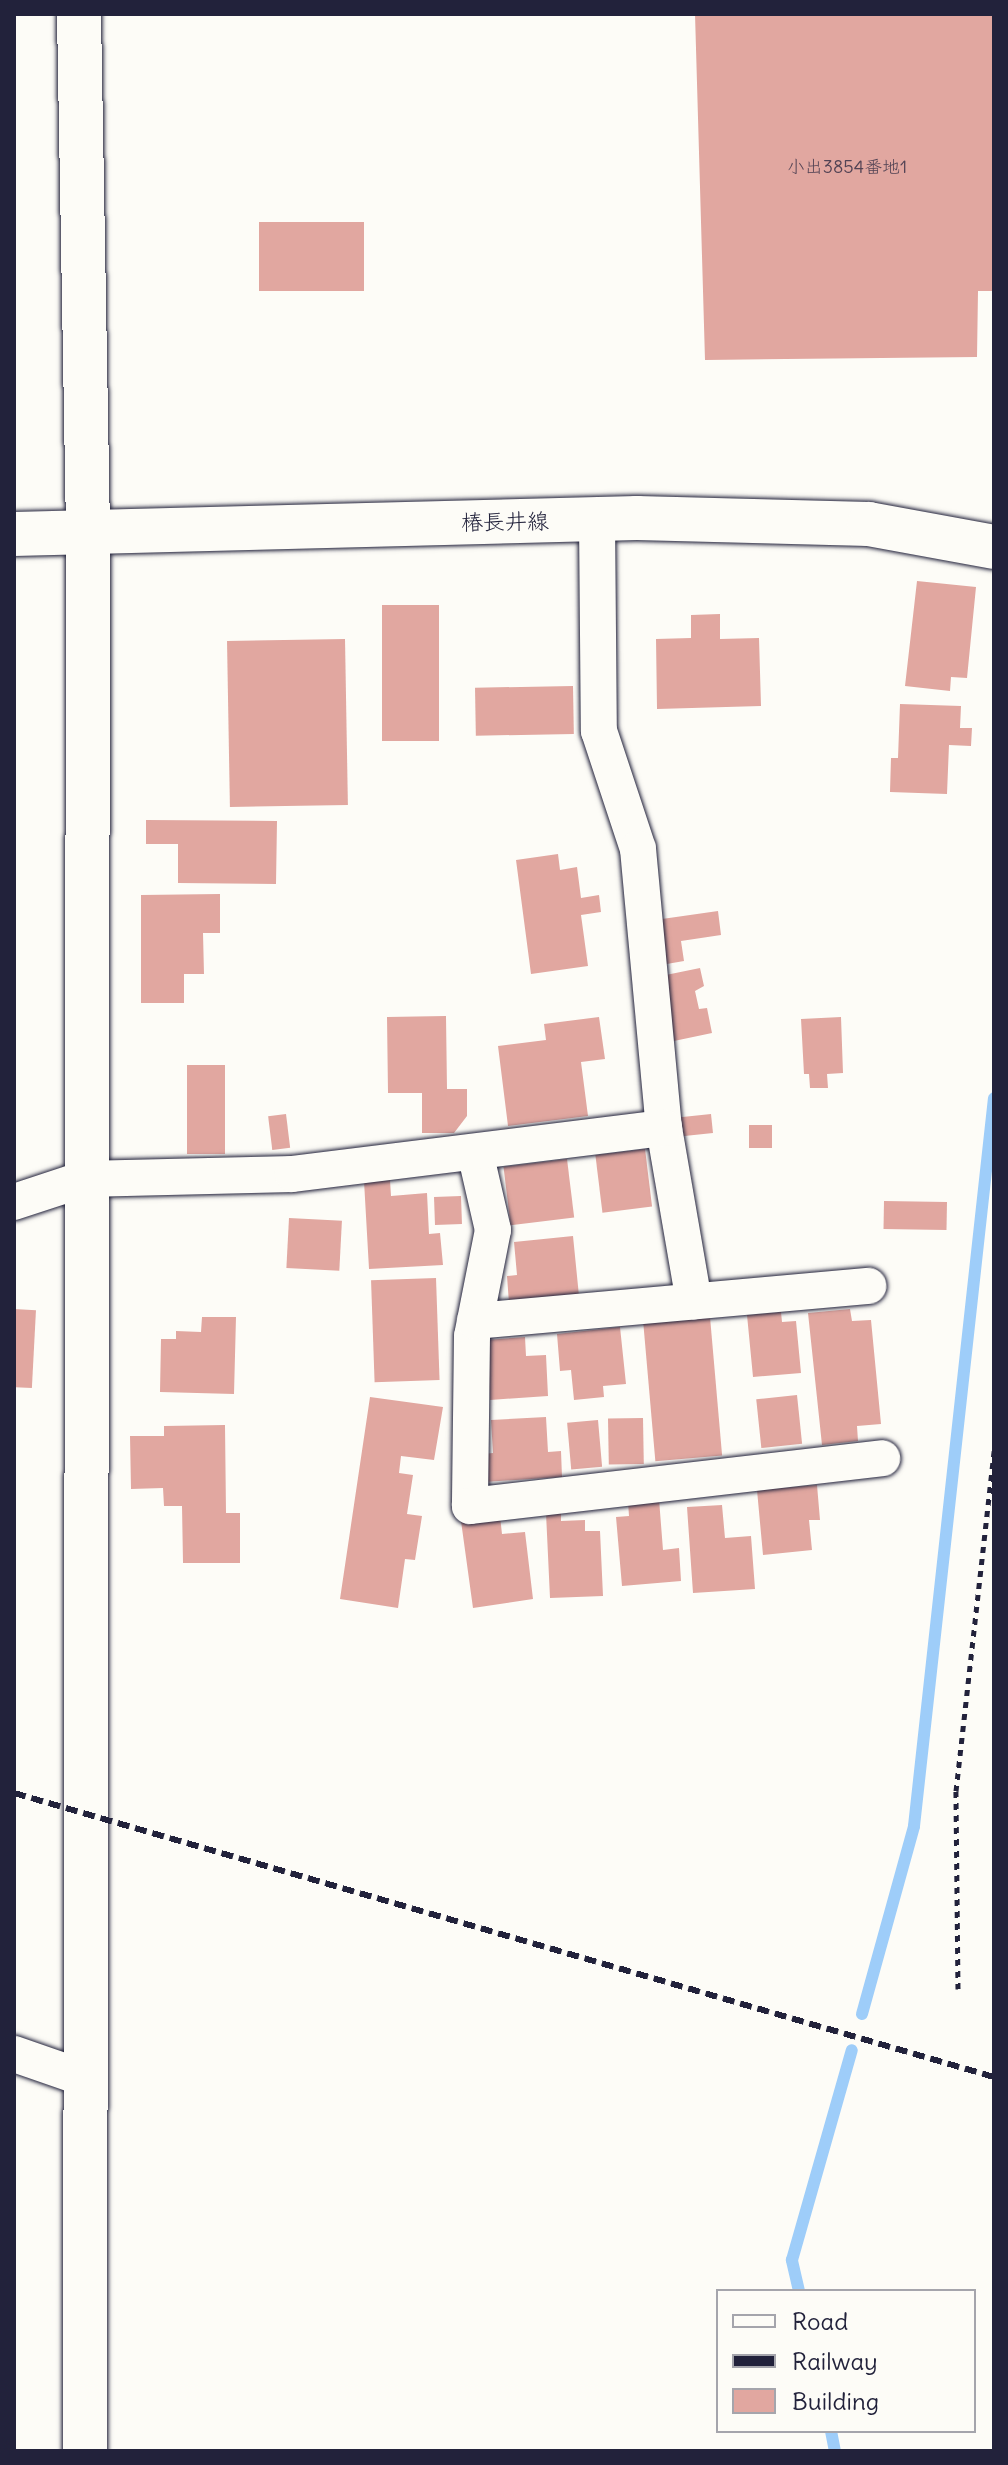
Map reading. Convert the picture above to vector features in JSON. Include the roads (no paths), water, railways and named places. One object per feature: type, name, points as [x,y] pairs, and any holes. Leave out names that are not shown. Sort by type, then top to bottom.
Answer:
[{"type":"street","points":[[79,14],[88,532],[84,1179],[85,2451]]},
{"type":"street","points":[[597,519],[599,731],[638,849],[664,1128],[694,1301]]},
{"type":"street","name":"椿長井線","points":[[14,534],[597,519],[869,524],[994,547]]},
{"type":"street","points":[[14,1202],[84,1179],[293,1174],[664,1128]]},
{"type":"street","points":[[475,1152],[493,1230],[475,1321],[470,1506],[882,1458]]},
{"type":"street","points":[[475,1321],[868,1286]]},
{"type":"street","points":[[14,2054],[86,2079]]},
{"type":"waterway","points":[[862,2014],[914,1826],[994,1098]]},
{"type":"waterway","points":[[799,2289],[792,2260],[852,2050]]},
{"type":"waterway","points":[[831,2433],[835,2451]]},
{"type":"railway","points":[[14,1793],[994,2077]]}]
